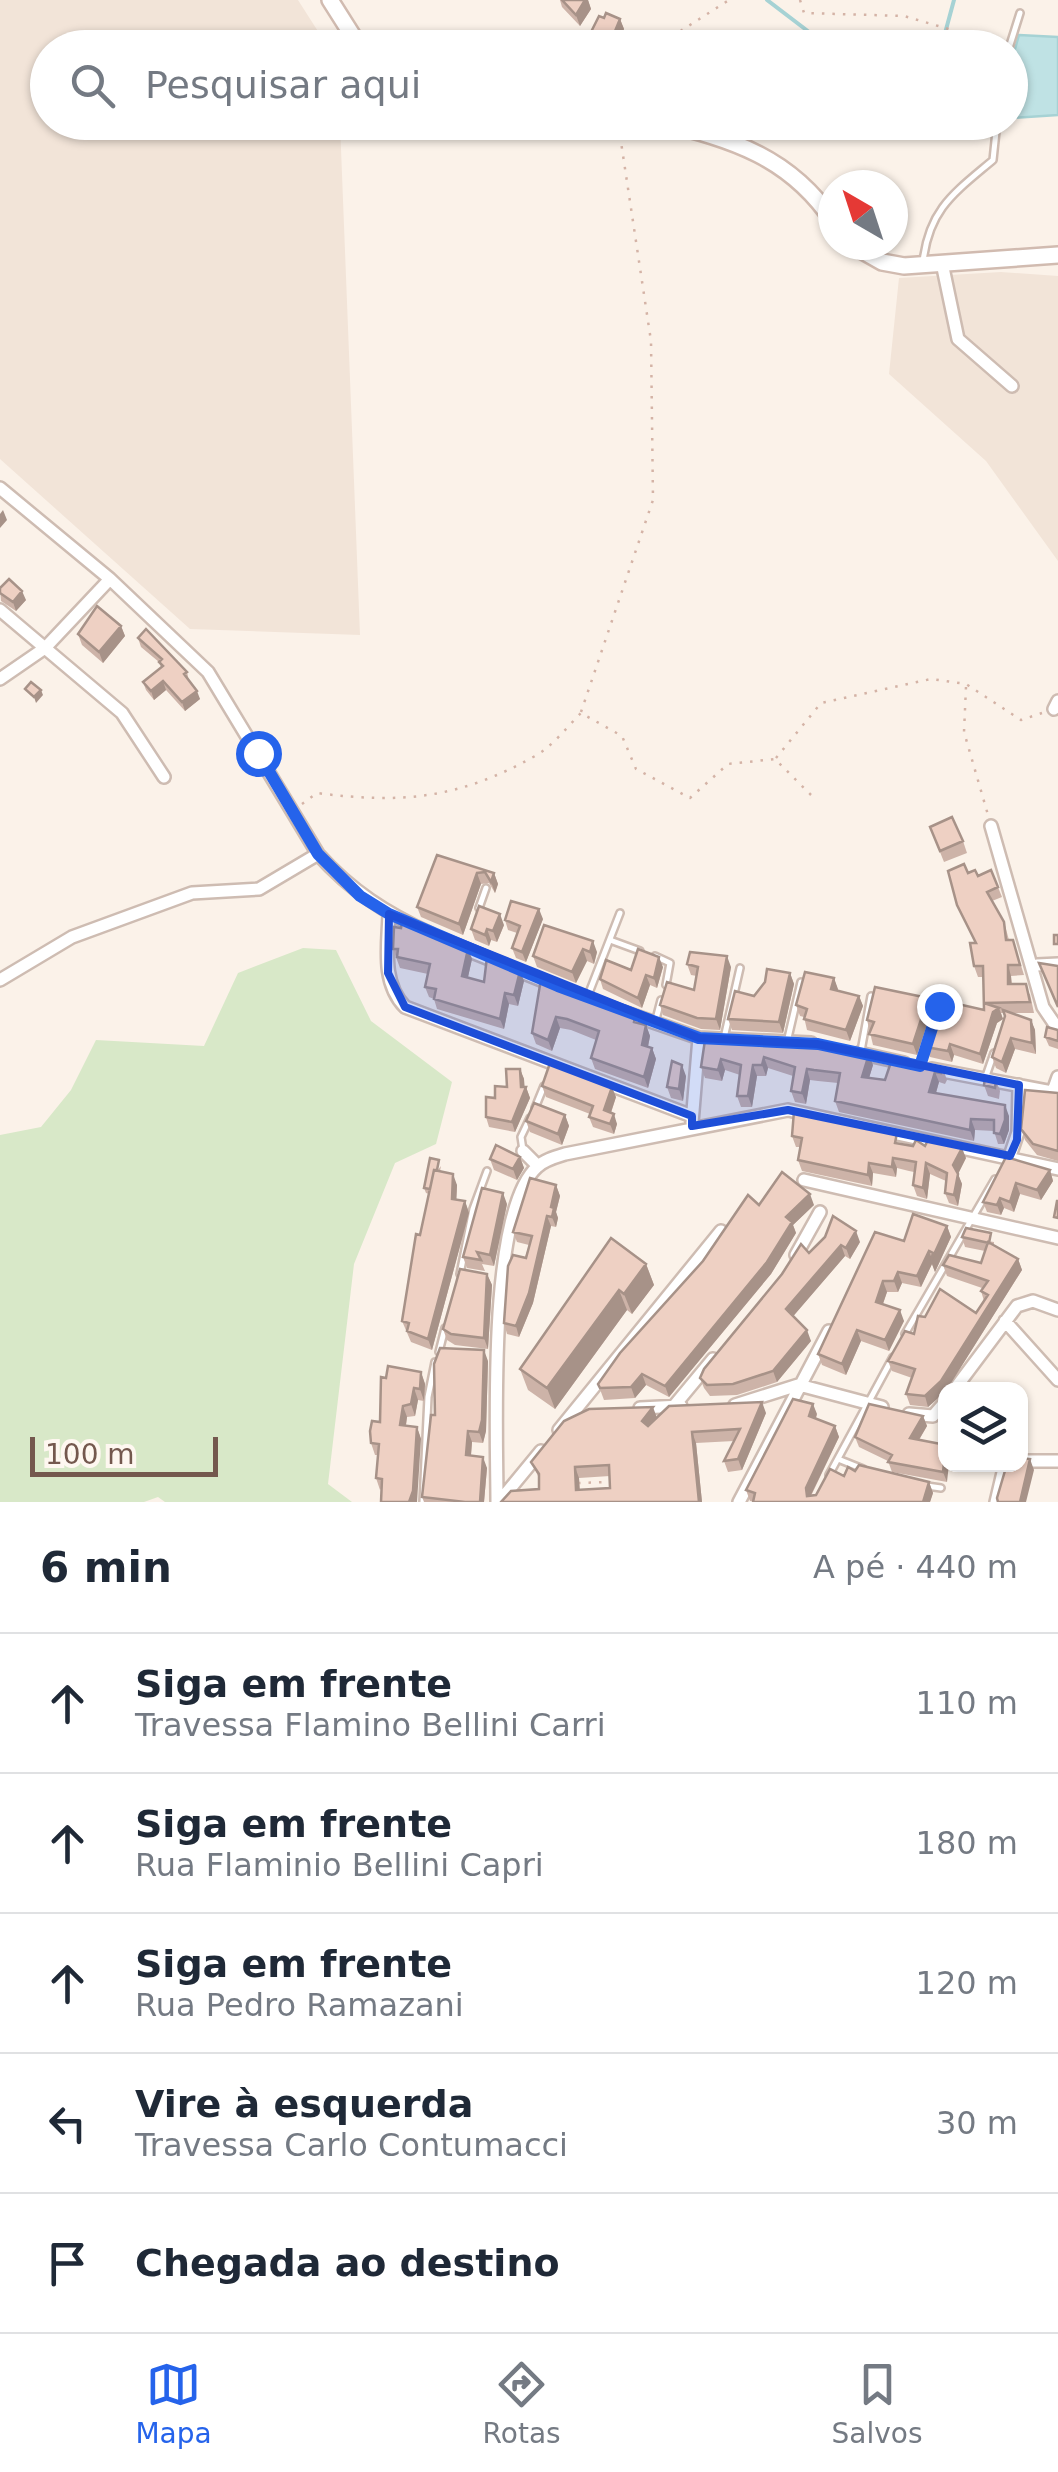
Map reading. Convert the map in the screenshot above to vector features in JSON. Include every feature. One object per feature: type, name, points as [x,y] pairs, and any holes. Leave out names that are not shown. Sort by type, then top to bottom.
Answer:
[{"type":"street","points":[[330,0],[349,30]]},
{"type":"street","points":[[721,140],[758,151],[807,185],[818,200]]},
{"type":"street","points":[[878,260],[923,265],[1058,255]]},
{"type":"street","points":[[942,263],[958,339],[1012,386]]},
{"type":"street","points":[[0,488],[110,579],[208,672],[318,854],[360,896],[464,949],[655,1024],[699,1038],[788,1041],[832,1047]]},
{"type":"street","points":[[0,679],[45,648],[110,579]]},
{"type":"street","points":[[0,610],[122,713],[164,777]]},
{"type":"street","points":[[991,826],[1042,1007],[1058,1029]]},
{"type":"street","points":[[0,980],[72,937],[192,893],[259,890],[318,854]]},
{"type":"street","points":[[389,914],[388,973],[396,998],[405,1007],[692,1121]]},
{"type":"street","points":[[1032,965],[1058,964]]},
{"type":"street","points":[[692,1121],[699,1038]]},
{"type":"street","points":[[846,1050],[1055,1092],[1058,1077]]},
{"type":"street","points":[[1010,1156],[1018,1132],[1019,1085]]},
{"type":"street","points":[[498,1502],[493,1279],[520,1202],[538,1166],[565,1154],[692,1121],[802,1112],[1058,1169]]},
{"type":"street","points":[[524,1151],[538,1166]]},
{"type":"street","points":[[804,1180],[1058,1238]]},
{"type":"street","points":[[786,1270],[820,1212]]},
{"type":"street","points":[[498,1502],[721,1231]]},
{"type":"street","points":[[960,1382],[1004,1321],[1026,1301],[1058,1310]]},
{"type":"street","points":[[739,1502],[835,1318]]},
{"type":"street","points":[[1004,1321],[1058,1380]]},
{"type":"street","points":[[674,1406],[721,1350]]},
{"type":"street","points":[[726,1405],[758,1400],[799,1385],[928,1417],[938,1408]]},
{"type":"street","points":[[635,1408],[693,1406]]},
{"type":"street","points":[[576,1410],[595,1410]]},
{"type":"street","points":[[1028,1461],[1058,1460]]},
{"type":"street","points":[[996,1502],[1004,1472]]},
{"type":"lane","points":[[1015,30],[1020,13]]},
{"type":"lane","points":[[923,265],[927,230],[937,212],[993,160],[995,140]]},
{"type":"lane","points":[[475,918],[486,888]]},
{"type":"lane","points":[[588,998],[620,913]]},
{"type":"lane","points":[[464,949],[470,934]]},
{"type":"lane","points":[[610,940],[668,961],[670,971],[655,1024]]},
{"type":"lane","points":[[528,974],[534,958]]},
{"type":"lane","points":[[724,1038],[740,968]]},
{"type":"lane","points":[[788,1041],[801,982]]},
{"type":"lane","points":[[860,1054],[871,996]]},
{"type":"lane","points":[[920,1066],[939,1006]]},
{"type":"lane","points":[[986,1079],[997,1043]]},
{"type":"lane","points":[[524,1151],[521,1137],[545,1084]]},
{"type":"lane","points":[[823,1488],[970,1219],[1010,1156]]},
{"type":"lane","points":[[455,1292],[473,1209],[486,1171]]},
{"type":"lane","points":[[460,1273],[473,1275]]},
{"type":"lane","points":[[423,1502],[428,1398],[450,1311]]},
{"type":"lane","points":[[440,1350],[458,1352]]},
{"type":"lane","points":[[478,1354],[497,1356]]},
{"type":"lane","points":[[838,1458],[871,1472]]},
{"type":"lane","points":[[915,1484],[941,1488]]},
{"type":"path","points":[[682,30],[728,0]]},
{"type":"path","points":[[800,0],[804,13],[904,16],[954,30]]},
{"type":"path","points":[[292,810],[317,793],[384,802],[441,796],[538,755],[581,713],[654,500],[651,341],[621,140]]},
{"type":"path","points":[[581,713],[622,736],[636,769],[690,798],[728,764],[775,759],[821,703],[931,680],[966,684],[1021,720],[1056,705]]},
{"type":"path","points":[[966,684],[964,732],[991,826]]},
{"type":"path","points":[[775,759],[813,797]]},
{"type":"path","points":[[566,1484],[620,1482]]},
{"type":"highlighted area","points":[[389,914],[699,1038],[817,1044],[1019,1085],[1017,1140],[1010,1156],[788,1110],[692,1126],[692,1116],[405,1007],[388,973]]},
{"type":"shaded area","points":[[0,0],[298,0],[317,30],[30,30],[30,140],[341,140],[360,635],[190,629],[0,459]]},
{"type":"shaded area","points":[[1001,272],[1058,276],[1058,561],[986,461],[889,374],[899,278]]},
{"type":"green space","points":[[303,948],[336,950],[371,1021],[452,1082],[436,1144],[395,1163],[354,1264],[328,1484],[352,1502],[165,1502],[158,1497],[144,1502],[0,1502],[0,1135],[41,1127],[71,1090],[96,1040],[204,1046],[238,973]]},
{"type":"water","points":[[1028,35],[1058,37],[1058,115],[1028,117]]},
{"type":"building","points":[[562,0],[585,0],[576,15]]},
{"type":"building","points":[[606,13],[620,19],[615,30],[592,30],[599,16],[604,18]]},
{"type":"building","points":[[9,579],[22,591],[13,602],[0,593]]},
{"type":"building","points":[[97,606],[121,626],[99,652],[78,634]]},
{"type":"building","points":[[146,629],[187,672],[184,674],[197,691],[182,702],[163,681],[151,691],[143,682],[163,666],[159,662],[162,659],[138,638]]},
{"type":"building","points":[[31,682],[41,690],[34,697],[25,689]]},
{"type":"building","points":[[952,817],[963,841],[940,851],[930,827]]},
{"type":"building","points":[[437,855],[494,873],[491,882],[485,872],[477,873],[459,924],[417,907]]},
{"type":"building","points":[[964,864],[968,873],[975,870],[978,876],[991,870],[998,887],[987,892],[1004,922],[1006,940],[1013,940],[1020,965],[1008,965],[1008,984],[1026,984],[1030,1002],[984,1003],[999,1008],[993,1012],[980,1054],[950,1044],[948,1051],[926,1047],[933,1022],[942,1024],[949,1002],[984,1010],[983,966],[974,966],[970,943],[976,943],[957,905],[948,871]]},
{"type":"building","points":[[511,901],[539,909],[522,952],[512,948],[520,926],[505,920]]},
{"type":"building","points":[[479,906],[500,914],[493,931],[487,929],[485,935],[471,929]]},
{"type":"building","points":[[402,922],[468,949],[462,976],[484,982],[487,957],[520,971],[514,995],[505,993],[500,1019],[434,999],[436,989],[425,987],[430,964],[397,957],[398,949],[393,949],[394,927],[401,928]]},
{"type":"building","points":[[544,925],[593,941],[590,952],[583,949],[572,972],[533,956]]},
{"type":"building","points":[[638,949],[659,957],[654,978],[646,975],[638,998],[600,979],[606,960],[631,970]]},
{"type":"building","points":[[690,952],[727,956],[716,1019],[697,1018],[660,1005],[667,982],[694,990],[698,967],[687,964]]},
{"type":"building","points":[[1039,963],[1058,966],[1058,1007]]},
{"type":"building","points":[[767,969],[790,973],[779,1022],[728,1019],[735,991],[754,996],[765,982]]},
{"type":"building","points":[[805,972],[834,978],[831,989],[859,996],[846,1030],[804,1019],[807,1009],[796,1005]]},
{"type":"building","points":[[541,979],[635,1016],[634,1022],[646,1025],[642,1045],[652,1048],[644,1077],[591,1058],[599,1031],[556,1017],[548,1040],[532,1033]]},
{"type":"building","points":[[875,987],[928,998],[913,1044],[869,1034],[874,1022],[867,1020]]},
{"type":"building","points":[[1003,1010],[1031,1020],[1032,1043],[1011,1038],[1002,1062],[992,1057],[1005,1016]]},
{"type":"building","points":[[1047,1027],[1058,1030],[1058,1041],[1045,1037]]},
{"type":"building","points":[[705,1040],[812,1042],[869,1054],[862,1077],[885,1080],[892,1059],[943,1069],[941,1073],[935,1072],[929,1092],[1005,1105],[1005,1120],[1000,1134],[994,1133],[994,1120],[971,1119],[970,1130],[835,1101],[840,1073],[807,1069],[802,1093],[791,1091],[795,1067],[764,1057],[762,1065],[753,1065],[748,1096],[737,1096],[741,1065],[721,1059],[718,1070],[701,1067]]},
{"type":"building","points":[[672,1061],[682,1065],[679,1089],[667,1087]]},
{"type":"building","points":[[550,1063],[612,1087],[604,1110],[614,1114],[610,1124],[589,1117],[593,1106],[542,1086]]},
{"type":"building","points":[[506,1069],[520,1069],[521,1087],[526,1087],[512,1122],[486,1117],[486,1097],[495,1098],[495,1086],[507,1087]]},
{"type":"building","points":[[985,1077],[996,1080],[995,1088],[984,1085]]},
{"type":"building","points":[[1025,1090],[1058,1093],[1058,1151],[1033,1144],[1021,1129]]},
{"type":"building","points":[[534,1103],[565,1115],[558,1134],[526,1121]]},
{"type":"building","points":[[794,1111],[897,1133],[895,1143],[913,1146],[916,1140],[925,1146],[928,1140],[962,1148],[953,1165],[958,1174],[954,1195],[945,1193],[947,1173],[926,1163],[923,1188],[913,1185],[916,1162],[893,1158],[892,1167],[869,1163],[868,1175],[798,1160],[802,1138],[792,1136]]},
{"type":"building","points":[[496,1145],[520,1157],[513,1169],[490,1159]]},
{"type":"building","points":[[1006,1157],[1050,1170],[1037,1190],[1016,1183],[1010,1202],[1000,1198],[997,1205],[983,1202]]},
{"type":"building","points":[[430,1158],[439,1160],[430,1189],[424,1188]]},
{"type":"building","points":[[434,1170],[453,1174],[452,1199],[465,1201],[428,1339],[407,1331],[409,1323],[402,1321],[416,1234],[420,1235]]},
{"type":"building","points":[[782,1172],[810,1194],[786,1217],[792,1222],[767,1262],[665,1386],[642,1374],[631,1387],[600,1388],[598,1384],[620,1353],[703,1261],[748,1195],[759,1205]]},
{"type":"building","points":[[530,1178],[556,1185],[551,1207],[554,1208],[552,1217],[547,1216],[529,1293],[516,1326],[504,1323],[508,1266],[513,1255],[526,1258],[532,1236],[513,1232]]},
{"type":"building","points":[[482,1188],[503,1193],[490,1255],[477,1252],[481,1260],[463,1257]]},
{"type":"building","points":[[913,1214],[947,1226],[931,1261],[933,1253],[929,1251],[917,1276],[898,1272],[894,1281],[883,1281],[876,1302],[900,1310],[885,1340],[857,1330],[842,1364],[818,1354],[875,1232],[904,1241]]},
{"type":"building","points":[[833,1216],[856,1231],[846,1248],[841,1245],[786,1309],[807,1330],[773,1371],[733,1384],[707,1385],[700,1378],[704,1369],[782,1274],[801,1244],[809,1253],[825,1237]]},
{"type":"building","points":[[966,1228],[991,1233],[989,1243],[962,1237]]},
{"type":"building","points":[[611,1238],[646,1264],[624,1294],[619,1290],[547,1388],[520,1369]]},
{"type":"building","points":[[988,1242],[1018,1259],[941,1381],[925,1396],[906,1394],[915,1369],[888,1361],[905,1331],[914,1334],[918,1316],[925,1317],[940,1289],[976,1313],[988,1295],[981,1291],[988,1281],[943,1265],[949,1255],[981,1263]]},
{"type":"building","points":[[460,1269],[487,1274],[484,1338],[451,1334],[443,1329]]},
{"type":"building","points":[[440,1348],[484,1350],[482,1420],[479,1432],[468,1431],[466,1455],[483,1457],[480,1502],[422,1497],[431,1415],[435,1415],[434,1364]]},
{"type":"building","points":[[388,1366],[421,1372],[420,1389],[414,1388],[411,1404],[403,1406],[400,1425],[417,1427],[409,1502],[381,1502],[382,1479],[376,1478],[379,1444],[371,1443],[370,1431],[372,1421],[380,1422],[381,1377],[386,1378]]},
{"type":"building","points":[[793,1399],[813,1404],[809,1416],[835,1426],[806,1488],[807,1496],[816,1495],[830,1469],[844,1476],[848,1467],[855,1471],[859,1465],[929,1482],[923,1502],[753,1502],[755,1493],[746,1490]]},
{"type":"building","points":[[762,1402],[738,1459],[724,1461],[740,1429],[692,1432],[699,1502],[501,1502],[511,1491],[539,1489],[539,1474],[531,1462],[564,1421],[589,1409],[653,1407],[642,1421],[648,1426],[669,1406]],"holes":[[[609,1465],[610,1488],[576,1490],[575,1467]]]},
{"type":"building","points":[[869,1404],[923,1416],[910,1438],[938,1443],[938,1471],[888,1462],[892,1455],[855,1437]]},
{"type":"building","points":[[1005,1472],[1027,1472],[1020,1502],[998,1502]]},
{"type":"waterway","points":[[767,0],[806,30]]},
{"type":"waterway","points":[[946,30],[954,0]]},
{"type":"route","points":[[258,753],[318,854],[360,896],[464,949],[655,1024],[699,1038],[818,1044],[920,1066],[939,1006]]}]
